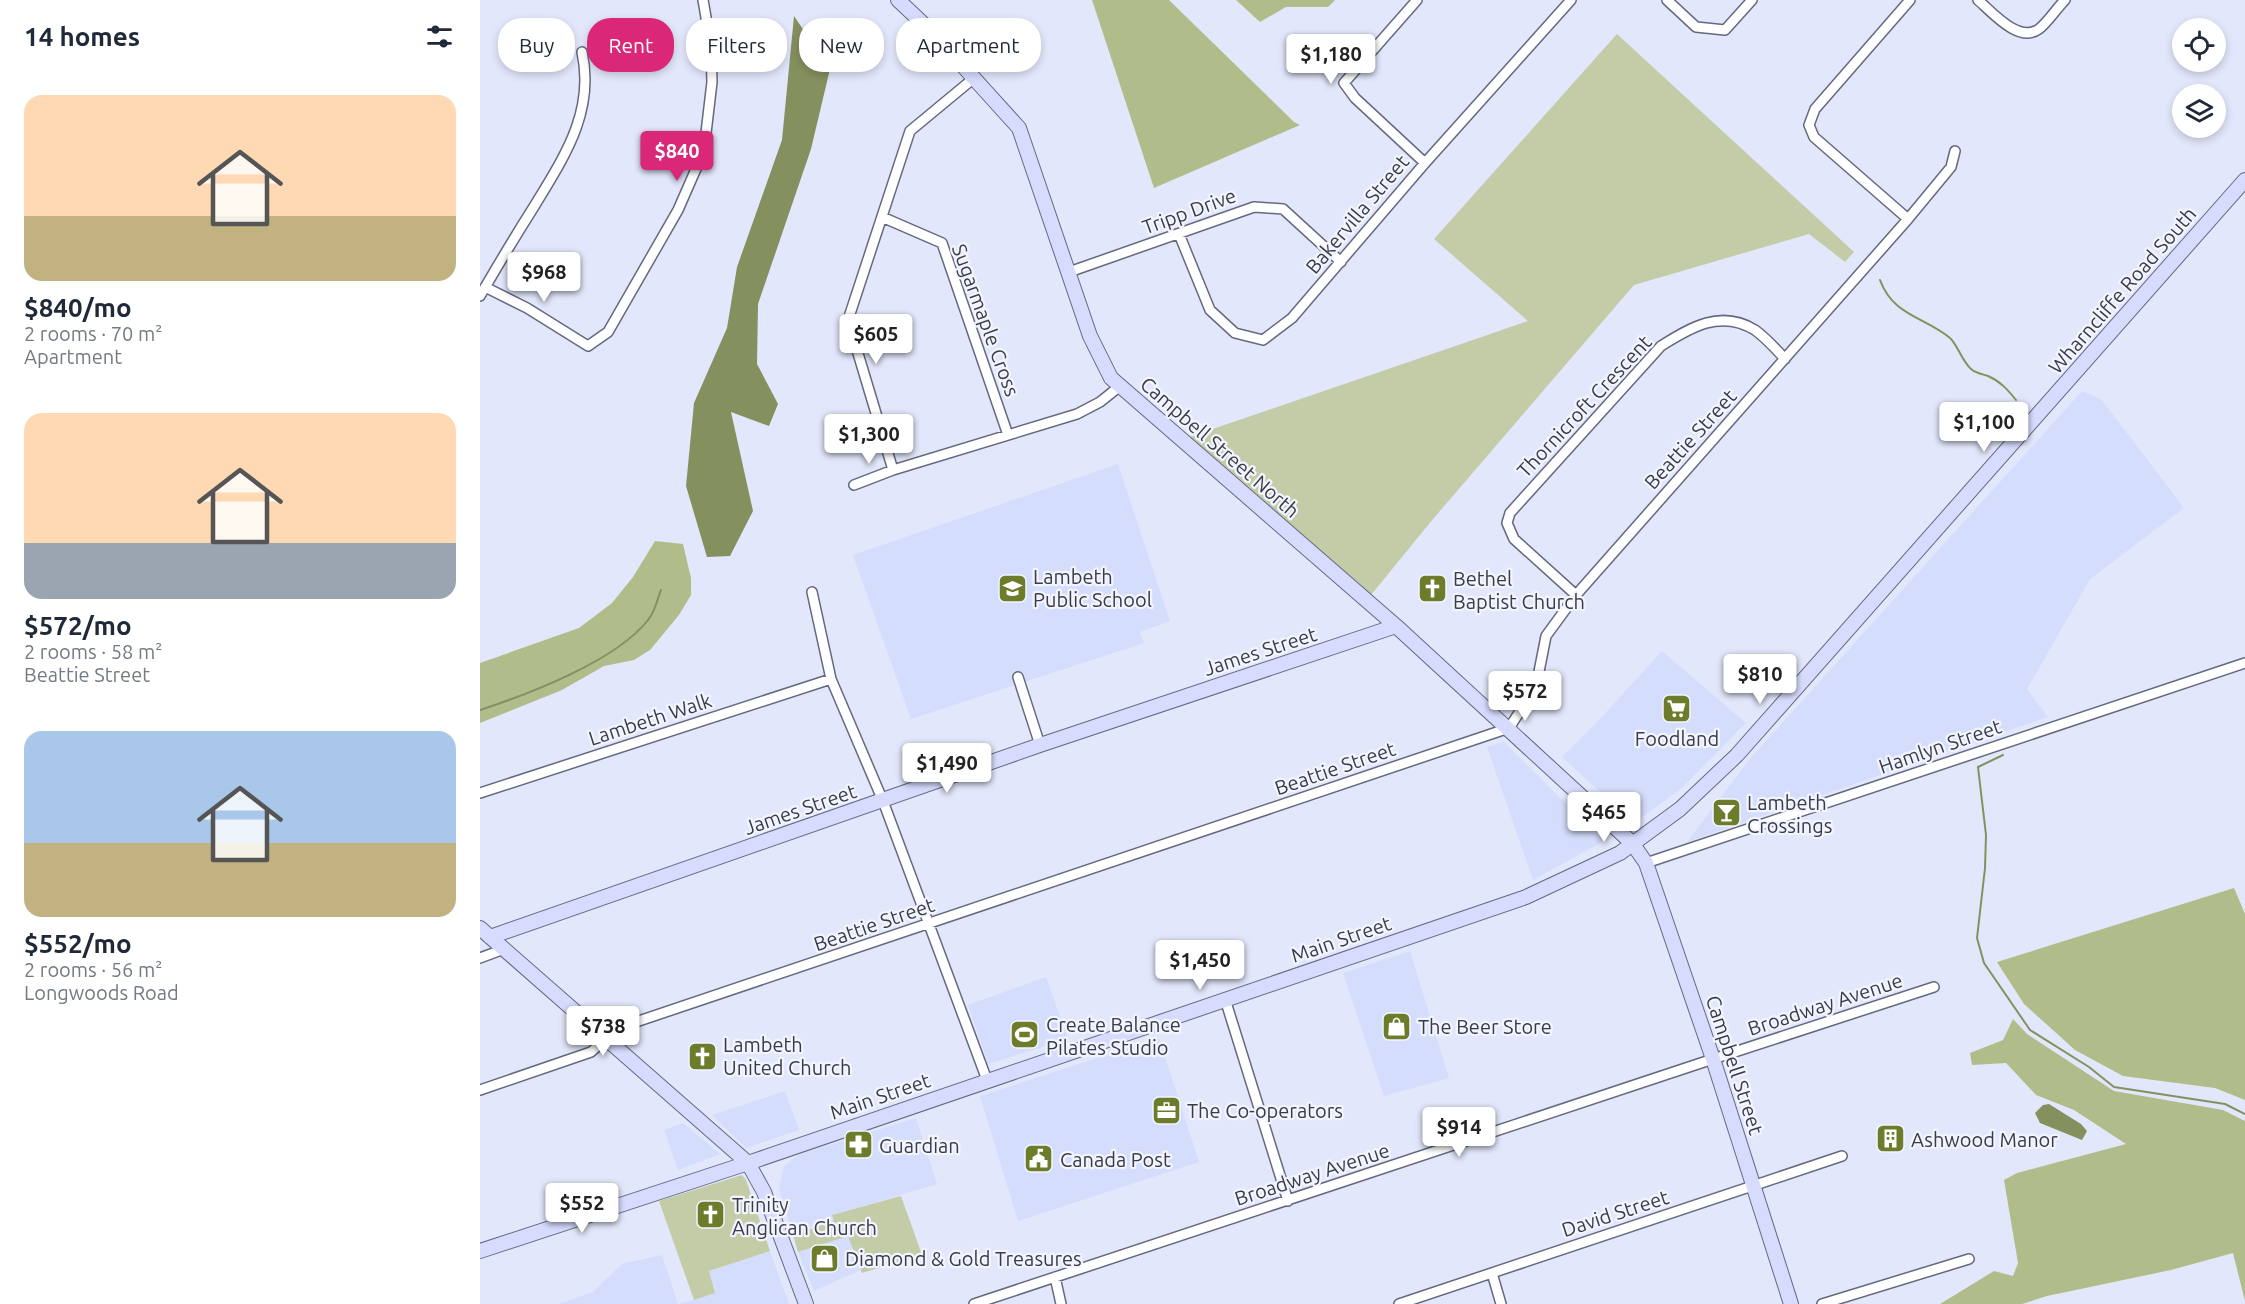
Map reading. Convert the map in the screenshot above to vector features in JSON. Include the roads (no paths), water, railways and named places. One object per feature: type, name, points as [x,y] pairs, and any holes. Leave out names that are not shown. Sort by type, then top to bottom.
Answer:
[{"type":"main road","name":"Campbell Street North","points":[[898,0],[934,34],[1019,128],[1090,336],[1112,378],[1396,626],[1632,843]]},
{"type":"main road","name":"Wharncliffe Road South","points":[[1632,843],[1680,809],[1737,755],[2245,180]]},
{"type":"main road","name":"James Street","points":[[485,932],[883,801],[1040,745],[1396,626]]},
{"type":"main road","name":"Campbell Street","points":[[1632,843],[1646,863],[1713,1059],[1791,1304]]},
{"type":"main road","name":"Main Street","points":[[480,1251],[748,1163],[1526,897],[1620,853],[1632,843]]},
{"type":"main road","points":[[485,932],[748,1163],[765,1192],[806,1304]]},
{"type":"street","points":[[485,286],[527,308],[588,346],[608,332],[678,210],[699,162],[706,133],[712,82],[711,46],[703,0]]},
{"type":"street","points":[[1417,0],[1344,83],[1355,98],[1425,163]]},
{"type":"street","name":"Bakervilla Street","points":[[1179,234],[1210,310],[1235,333],[1263,340],[1292,318],[1425,163],[1571,0]]},
{"type":"street","points":[[1667,0],[1696,27],[1725,30],[1752,0]]},
{"type":"street","points":[[1908,219],[1814,136],[1809,125],[1815,109],[1910,0]]},
{"type":"street","points":[[1978,0],[2018,32],[2029,34],[2038,30],[2065,0]]},
{"type":"street","points":[[480,296],[568,150],[581,115],[585,90],[586,71],[582,52]]},
{"type":"street","points":[[893,470],[848,320],[910,130],[974,78]]},
{"type":"street","name":"Beattie Street","points":[[480,1090],[591,1052],[618,1028],[1509,728],[1536,687],[1546,636],[1576,595],[1908,219],[1951,167],[1955,151]]},
{"type":"street","name":"Tripp Drive","points":[[1069,272],[1254,207],[1283,209],[1341,262]]},
{"type":"street","name":"Sugarmaple Cross","points":[[882,217],[942,243],[1008,435]]},
{"type":"street","name":"Thornicroft Crescent","points":[[1576,595],[1514,539],[1507,523],[1510,513],[1661,346],[1688,329],[1718,320],[1739,322],[1756,331],[1785,359]]},
{"type":"street","points":[[854,485],[893,470],[1077,414],[1100,402],[1120,386]]},
{"type":"street","points":[[812,592],[831,679],[883,801],[987,1080]]},
{"type":"street","name":"Hamlyn Street","points":[[1646,863],[2245,663]]},
{"type":"street","points":[[1018,676],[1040,745]]},
{"type":"street","name":"Lambeth Walk","points":[[480,793],[831,679]]},
{"type":"street","points":[[480,958],[504,949]]},
{"type":"street","name":"Broadway Avenue","points":[[974,1304],[1935,987]]},
{"type":"street","points":[[1225,999],[1288,1202]]},
{"type":"street","name":"David Street","points":[[1399,1304],[1842,1156]]},
{"type":"street","points":[[1822,1304],[1969,1259]]},
{"type":"street","points":[[1492,1273],[1501,1304]]},
{"type":"street","points":[[1055,1277],[1061,1304]]},
{"type":"waterway","points":[[1880,280],[1886,292],[1901,309],[1950,338],[1971,369],[1996,380],[2016,400]]},
{"type":"waterway","points":[[480,710],[546,685],[594,662],[615,649],[634,635],[648,620],[661,590]]},
{"type":"waterway","points":[[2003,755],[1978,767],[1986,835],[1985,868],[1977,938],[1984,963],[2030,1030],[2089,1067],[2114,1087],[2225,1104],[2245,1114]]},
{"type":"place","name":"Lambeth Public School","points":[[1012,588]]},
{"type":"place","name":"Bethel Baptist Church","points":[[1432,589]]},
{"type":"place","name":"Foodland","points":[[1677,708]]},
{"type":"place","name":"Lambeth Crossings","points":[[1726,813]]},
{"type":"place","name":"The Beer Store","points":[[1397,1026]]},
{"type":"place","name":"Create Balance Pilates Studio","points":[[1025,1035]]},
{"type":"place","name":"Lambeth United Church","points":[[702,1056]]},
{"type":"place","name":"The Co-operators","points":[[1166,1110]]},
{"type":"place","name":"Ashwood Manor","points":[[1890,1139]]},
{"type":"place","name":"Guardian","points":[[858,1145]]},
{"type":"place","name":"Canada Post","points":[[1039,1159]]},
{"type":"place","name":"Trinity Anglican Church","points":[[711,1215]]},
{"type":"place","name":"Diamond & Gold Treasures","points":[[824,1258]]}]
